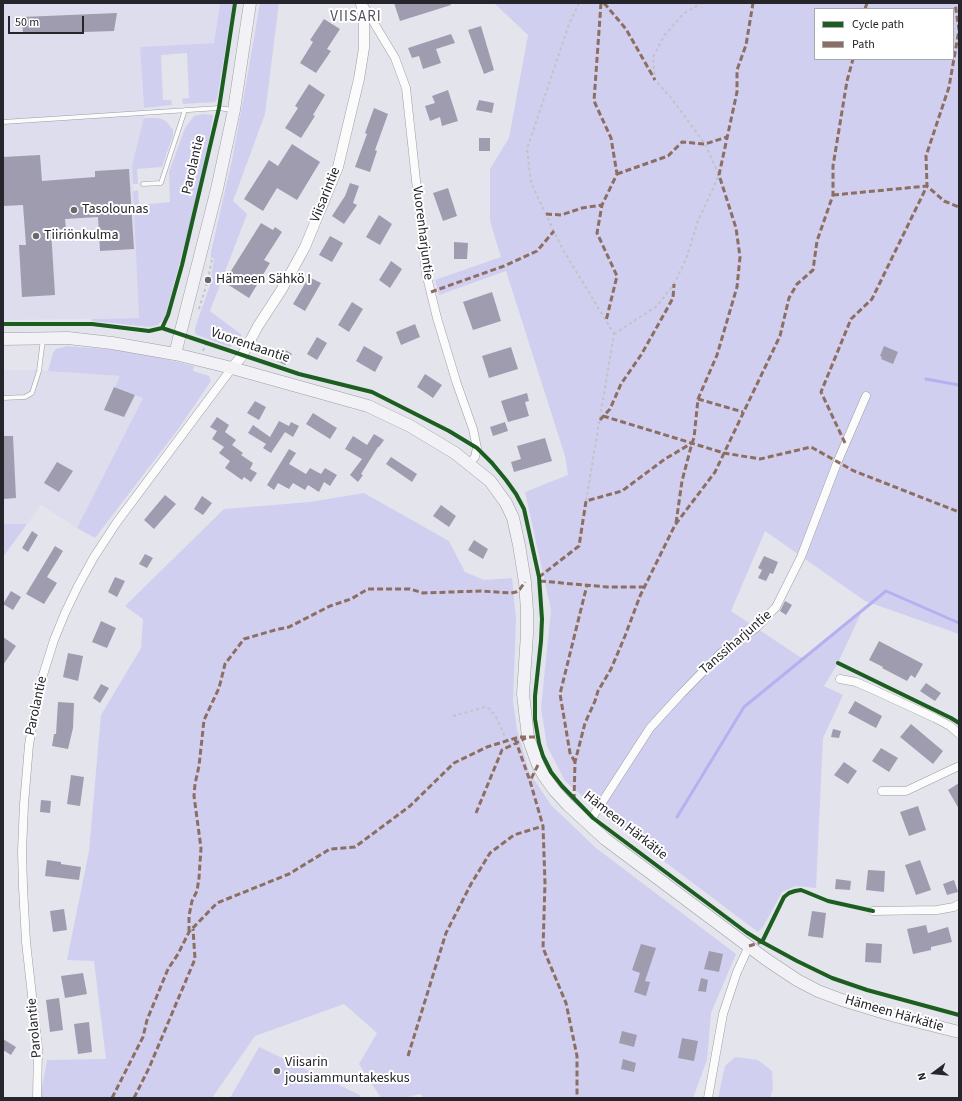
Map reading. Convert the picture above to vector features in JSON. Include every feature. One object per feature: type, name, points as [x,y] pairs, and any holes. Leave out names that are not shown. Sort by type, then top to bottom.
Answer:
[{"type":"main road","name":"Parolantie","points":[[175,354],[217,189],[234,110],[250,3]]},
{"type":"main road","name":"Vuorentaantie","points":[[3,339],[68,338],[112,342],[175,354],[232,368],[368,406],[410,426],[469,464]]},
{"type":"main road","name":"Hämeen Härkätie","points":[[469,464],[490,482],[506,503],[512,518],[519,545],[525,582],[527,611],[523,694],[528,737],[534,757],[544,776],[555,791],[588,824],[662,882],[797,980],[818,991],[842,1000],[895,1016],[959,1032]]},
{"type":"street","name":"Viisarintie","points":[[232,368],[242,356],[305,247],[338,167],[360,79],[364,48],[362,3]]},
{"type":"street","name":"Vuorenharjuntie","points":[[362,3],[395,58],[406,88],[426,273],[439,325],[457,384],[474,429],[477,448],[475,457],[469,464]]},
{"type":"street","name":"Parolantie","points":[[37,1098],[38,1049],[26,942],[22,850],[29,745],[43,674],[65,613],[94,557],[117,522],[232,368]]},
{"type":"street","name":"Tanssiharjuntie","points":[[588,824],[650,728],[720,654],[757,627],[776,607],[801,557],[837,463],[866,396]]},
{"type":"street","points":[[840,678],[856,682],[885,695],[950,726],[959,734]]},
{"type":"street","points":[[882,791],[906,791],[959,766]]},
{"type":"street","points":[[873,911],[937,910],[954,907],[959,904]]},
{"type":"street","points":[[708,1098],[723,1014],[737,972],[749,946]]},
{"type":"lane","points":[[3,122],[219,108],[234,110]]},
{"type":"lane","points":[[143,184],[161,183],[185,110]]},
{"type":"lane","points":[[3,398],[25,397],[32,393],[39,371],[43,338]]},
{"type":"path","points":[[579,3],[568,24],[527,149],[531,183],[562,248],[614,334],[586,500]]},
{"type":"path","points":[[614,334],[656,306],[674,284],[686,259],[698,221],[719,175],[705,144],[672,99],[655,80],[653,57],[664,36],[683,14],[702,3]]},
{"type":"path","points":[[198,313],[208,280],[212,260]]},
{"type":"path","points":[[453,716],[485,707],[490,709],[498,719],[507,741]]},
{"type":"shaded area","points":[[3,3],[220,3],[214,43],[140,47],[144,119],[132,165],[139,318],[3,320]]},
{"type":"shaded area","points":[[220,3],[233,3],[217,99],[215,102],[183,104],[182,99],[189,98],[187,53],[161,55],[163,100],[171,100],[172,105],[144,108],[140,47],[214,43]]},
{"type":"shaded area","points":[[260,3],[279,3],[265,114],[233,201],[247,214],[210,311],[242,335],[234,345],[229,347],[197,335],[195,333],[195,328],[210,285],[214,258],[211,258],[211,252],[232,160]]},
{"type":"shaded area","points":[[494,3],[959,3],[959,634],[865,601],[765,531],[731,611],[800,657],[806,657],[862,611],[838,663],[824,686],[843,695],[823,738],[816,888],[796,886],[782,892],[763,927],[758,932],[608,819],[565,781],[547,746],[541,708],[551,610],[525,492],[568,475],[565,456],[506,271],[439,295],[435,280],[501,257],[490,221],[490,169],[509,138],[528,35]]},
{"type":"shaded area","points":[[204,114],[213,115],[210,135],[193,213],[165,317],[158,325],[150,327],[92,321],[91,319],[139,318],[133,191],[138,190],[139,205],[170,202],[169,172],[185,128],[194,116]]},
{"type":"shaded area","points":[[144,118],[159,118],[166,121],[173,130],[173,135],[162,167],[137,169],[138,184],[133,184],[132,165]]},
{"type":"shaded area","points":[[67,346],[117,350],[157,357],[194,366],[193,371],[209,376],[211,381],[179,428],[95,538],[77,528],[143,398],[115,387],[120,376],[48,371],[53,353],[56,349]]},
{"type":"shaded area","points":[[3,370],[39,370],[120,376],[115,387],[143,398],[77,528],[41,505],[27,524],[3,524]]},
{"type":"shaded area","points":[[364,493],[449,541],[465,572],[484,580],[512,578],[516,619],[513,701],[517,730],[529,772],[551,805],[596,848],[736,954],[711,1013],[707,1060],[693,1098],[424,1098],[420,1094],[404,1098],[381,1098],[359,1064],[377,1033],[344,1004],[255,1036],[212,1098],[40,1098],[47,1060],[106,1059],[94,961],[67,960],[89,851],[101,715],[141,648],[143,619],[125,606],[224,509],[310,502]]},
{"type":"shaded area","points":[[3,524],[27,524],[3,557]]},
{"type":"shaded area","name":"Viisarin jousiammuntakeskus","points":[[259,1047],[360,1095],[361,1098],[230,1098]]},
{"type":"shaded area","points":[[735,1057],[758,1060],[772,1071],[773,1089],[770,1098],[718,1098],[725,1066]]},
{"type":"building","points":[[394,3],[450,3],[451,5],[400,21]]},
{"type":"building","points":[[117,13],[114,31],[23,34],[22,17]]},
{"type":"building","points":[[324,19],[340,29],[327,49],[331,51],[316,73],[300,63],[313,42],[310,40]]},
{"type":"building","points":[[481,26],[494,70],[484,74],[468,30]]},
{"type":"building","points":[[451,34],[455,43],[436,49],[441,63],[423,69],[419,56],[412,58],[408,48]]},
{"type":"building","points":[[309,84],[325,95],[313,115],[315,116],[301,138],[285,128],[298,108],[295,106]]},
{"type":"building","points":[[448,90],[458,121],[442,126],[440,117],[430,121],[425,106],[435,103],[432,96]]},
{"type":"building","points":[[479,100],[494,103],[492,113],[476,110]]},
{"type":"building","points":[[374,108],[388,114],[375,150],[377,151],[370,172],[355,167],[367,134],[365,133]]},
{"type":"building","points":[[479,138],[490,138],[490,151],[479,151]]},
{"type":"building","points":[[292,144],[320,162],[297,200],[277,188],[263,211],[244,199],[269,160],[278,166]]},
{"type":"building","points":[[40,155],[42,181],[95,177],[95,171],[129,169],[134,249],[100,251],[98,217],[65,219],[66,229],[51,230],[55,295],[22,297],[19,245],[26,245],[23,205],[3,206],[3,157]]},
{"type":"building","points":[[350,183],[359,186],[353,203],[357,205],[344,224],[332,216],[345,196]]},
{"type":"building","points":[[448,188],[457,216],[443,221],[433,193]]},
{"type":"building","points":[[379,215],[392,224],[380,245],[366,237]]},
{"type":"building","points":[[261,223],[273,230],[275,227],[282,232],[264,260],[270,263],[249,298],[224,282]]},
{"type":"building","points":[[330,236],[343,243],[332,262],[319,255]]},
{"type":"building","points":[[454,242],[468,243],[467,259],[454,259]]},
{"type":"building","points":[[391,261],[402,269],[390,288],[379,280]]},
{"type":"building","points":[[309,277],[321,283],[305,311],[293,304]]},
{"type":"building","points":[[492,292],[501,321],[473,330],[463,302]]},
{"type":"building","points":[[352,302],[363,309],[349,332],[338,325]]},
{"type":"building","points":[[415,324],[420,337],[401,345],[396,332]]},
{"type":"building","points":[[317,337],[327,343],[317,360],[307,354]]},
{"type":"building","points":[[364,346],[383,357],[375,372],[356,361]]},
{"type":"building","points":[[884,346],[898,352],[893,364],[881,359],[882,357],[880,356]]},
{"type":"building","points":[[511,347],[518,369],[489,378],[482,356]]},
{"type":"building","points":[[284,349],[292,354],[285,365],[277,361]]},
{"type":"building","points":[[425,374],[442,385],[433,398],[417,387]]},
{"type":"building","points":[[114,387],[135,395],[124,417],[104,410]]},
{"type":"building","points":[[527,393],[529,401],[525,402],[529,416],[508,422],[501,401]]},
{"type":"building","points":[[255,401],[266,407],[259,420],[247,413]]},
{"type":"building","points":[[313,413],[337,428],[330,439],[306,424]]},
{"type":"building","points":[[217,417],[229,425],[225,432],[236,440],[232,445],[243,453],[241,455],[253,463],[250,469],[257,473],[251,482],[244,477],[242,480],[225,468],[230,461],[219,453],[224,447],[212,439],[217,431],[210,427]]},
{"type":"building","points":[[279,421],[289,426],[291,422],[299,426],[293,437],[285,432],[271,453],[263,448],[266,444],[248,433],[253,425],[270,437]]},
{"type":"building","points":[[505,422],[508,431],[493,436],[490,427]]},
{"type":"building","points":[[374,434],[384,440],[361,474],[363,475],[358,482],[350,475],[362,459],[345,449],[353,436],[367,445]]},
{"type":"building","points":[[3,436],[13,436],[16,498],[3,499]]},
{"type":"building","points":[[545,438],[552,461],[514,472],[511,462],[521,459],[517,446]]},
{"type":"building","points":[[289,449],[296,453],[289,464],[306,474],[310,468],[321,474],[325,468],[337,475],[330,486],[324,482],[319,492],[308,485],[305,490],[293,483],[289,489],[278,483],[274,490],[267,485]]},
{"type":"building","points":[[391,457],[417,474],[412,482],[386,464]]},
{"type":"building","points":[[57,462],[73,471],[59,492],[44,483]]},
{"type":"building","points":[[165,495],[176,504],[154,529],[144,520]]},
{"type":"building","points":[[202,496],[212,503],[203,515],[194,509]]},
{"type":"building","points":[[441,505],[456,516],[449,527],[433,516]]},
{"type":"building","points":[[32,531],[38,535],[28,552],[22,548]]},
{"type":"building","points":[[474,540],[488,549],[483,559],[468,550]]},
{"type":"building","points":[[55,546],[63,551],[47,577],[57,583],[44,604],[26,594]]},
{"type":"building","points":[[145,554],[153,558],[147,568],[139,564]]},
{"type":"building","points":[[764,556],[778,562],[773,574],[770,573],[766,581],[758,578],[762,570],[758,568]]},
{"type":"building","points":[[115,577],[125,581],[117,597],[108,592]]},
{"type":"building","points":[[11,591],[21,597],[13,610],[3,604]]},
{"type":"building","points":[[785,601],[792,605],[786,615],[780,611]]},
{"type":"building","points":[[101,621],[116,628],[107,648],[92,642]]},
{"type":"building","points":[[3,637],[16,646],[3,665]]},
{"type":"building","points":[[879,641],[923,664],[915,678],[911,675],[907,681],[869,660]]},
{"type":"building","points":[[68,653],[83,656],[78,681],[63,677]]},
{"type":"building","points":[[926,683],[941,693],[935,701],[920,691]]},
{"type":"building","points":[[101,684],[109,688],[100,703],[93,698]]},
{"type":"building","points":[[855,701],[882,716],[876,728],[848,713]]},
{"type":"building","points":[[58,702],[74,703],[73,728],[68,749],[52,746],[54,734],[56,734]]},
{"type":"building","points":[[911,724],[943,751],[933,764],[900,737]]},
{"type":"building","points":[[833,729],[841,731],[839,738],[831,737]]},
{"type":"building","points":[[881,748],[898,758],[889,772],[872,761]]},
{"type":"building","points":[[844,762],[857,771],[848,784],[834,775]]},
{"type":"building","points":[[71,775],[84,777],[80,806],[67,804]]},
{"type":"building","points":[[959,783],[959,809],[948,790]]},
{"type":"building","points":[[41,800],[51,801],[50,813],[40,812]]},
{"type":"building","points":[[918,806],[926,830],[909,836],[900,812]]},
{"type":"building","points":[[47,860],[81,867],[79,880],[45,876]]},
{"type":"building","points":[[920,860],[931,890],[916,895],[905,865]]},
{"type":"building","points":[[868,870],[885,871],[884,892],[866,890]]},
{"type":"building","points":[[836,879],[851,881],[850,890],[835,889]]},
{"type":"building","points":[[954,880],[958,892],[947,895],[943,884]]},
{"type":"building","points":[[64,909],[67,930],[53,932],[50,911]]},
{"type":"building","points":[[812,911],[826,913],[823,938],[808,936]]},
{"type":"building","points":[[926,925],[928,933],[948,927],[952,942],[931,947],[931,950],[913,954],[907,929]]},
{"type":"building","points":[[866,943],[882,944],[881,963],[865,962]]},
{"type":"building","points":[[641,944],[656,948],[645,981],[650,982],[646,996],[634,992],[640,973],[632,970]]},
{"type":"building","points":[[709,951],[723,954],[719,972],[704,969]]},
{"type":"building","points":[[83,973],[87,994],[65,998],[61,976]]},
{"type":"building","points":[[701,978],[708,980],[706,992],[698,991]]},
{"type":"building","points":[[59,998],[63,1030],[50,1032],[46,1000]]},
{"type":"building","points":[[89,1022],[92,1052],[78,1054],[74,1024]]},
{"type":"building","points":[[622,1031],[637,1035],[634,1047],[619,1043]]},
{"type":"building","points":[[682,1038],[698,1041],[694,1061],[678,1058]]},
{"type":"building","points":[[3,1039],[16,1047],[11,1055],[3,1050]]},
{"type":"building","points":[[623,1059],[636,1063],[634,1072],[621,1069]]},
{"type":"waterway","points":[[926,379],[959,385]]},
{"type":"waterway","points":[[677,817],[744,707],[886,591],[959,623]]},
{"type":"marked path","points":[[601,3],[594,101],[611,138],[617,174],[602,205],[597,233],[617,276],[606,321]]},
{"type":"marked path","points":[[604,3],[626,29],[655,80]]},
{"type":"marked path","points":[[676,523],[682,481],[694,438],[698,399],[717,355],[737,287],[740,257],[736,228],[719,175],[737,92],[737,70],[746,45],[753,3]]},
{"type":"marked path","points":[[865,8],[867,3]]},
{"type":"marked path","points":[[954,58],[959,30],[955,3]]},
{"type":"marked path","points":[[574,800],[575,762],[585,723],[598,691],[611,669],[640,596],[675,525],[715,472],[780,336],[789,298],[797,284],[813,270],[817,241],[833,195],[833,166],[847,81],[853,60]]},
{"type":"marked path","points":[[845,443],[821,392],[851,319],[872,299],[927,186],[926,156],[949,87],[954,60]]},
{"type":"marked path","points":[[617,174],[668,156],[682,142],[705,144],[727,137]]},
{"type":"marked path","points":[[833,195],[927,186],[944,201],[959,207]]},
{"type":"marked path","points":[[546,214],[561,215],[582,208],[602,205]]},
{"type":"marked path","points":[[431,292],[504,266],[537,251],[554,231]]},
{"type":"marked path","points":[[600,420],[610,409],[621,384],[641,355],[673,298],[674,284]]},
{"type":"marked path","points":[[698,399],[743,412]]},
{"type":"marked path","points":[[603,416],[724,453],[760,459],[811,447],[854,471],[959,512]]},
{"type":"marked path","points":[[539,577],[579,546],[586,501],[622,491],[665,459],[692,443]]},
{"type":"marked path","points":[[540,581],[607,587],[644,587]]},
{"type":"marked path","points":[[189,932],[189,916],[192,901],[197,891],[199,878],[201,848],[194,796],[204,720],[219,688],[225,664],[244,639],[289,627],[330,606],[351,599],[368,589],[410,589],[423,593],[481,591],[511,593],[520,589],[525,582]]},
{"type":"marked path","points":[[575,762],[570,753],[560,694],[587,585]]},
{"type":"marked path","points":[[112,1098],[143,1037],[147,1020],[168,969],[178,954],[189,932],[217,903],[289,874],[330,849],[355,847],[410,806],[454,763],[487,747],[519,737],[538,737]]},
{"type":"marked path","points":[[476,813],[502,750],[526,738]]},
{"type":"marked path","points":[[515,739],[530,781]]},
{"type":"marked path","points":[[538,765],[530,781],[543,826],[545,883],[543,948],[566,1003],[577,1056],[577,1098]]},
{"type":"marked path","points":[[408,1056],[446,933],[471,884],[490,853],[514,835],[543,826]]},
{"type":"marked path","points":[[134,1098],[149,1068],[195,959],[193,929]]},
{"type":"marked path","points":[[749,946],[762,942]]},
{"type":"cycle path","points":[[162,328],[168,315],[182,265],[219,108],[235,3]]},
{"type":"cycle path","points":[[3,324],[92,324],[149,331],[162,328],[299,374],[372,392],[449,431],[477,448],[506,480],[524,509],[539,577],[542,619],[535,696],[535,719],[543,756],[551,772],[562,786],[593,818],[746,932],[762,942],[832,978],[867,990],[959,1015]]},
{"type":"cycle path","points":[[838,663],[959,723]]},
{"type":"cycle path","points":[[762,942],[784,897],[795,891],[801,890],[828,901],[873,911]]},
{"type":"place","name":"Tasolounas","points":[[74,210]]},
{"type":"place","name":"Tiiriönkulma","points":[[36,236]]},
{"type":"place","name":"Hämeen Sähkö I","points":[[208,280]]},
{"type":"place","name":"Viisarin jousiammuntakeskus","points":[[277,1071]]},
{"type":"district","name":"VIISARI","points":[[356,18]]}]
